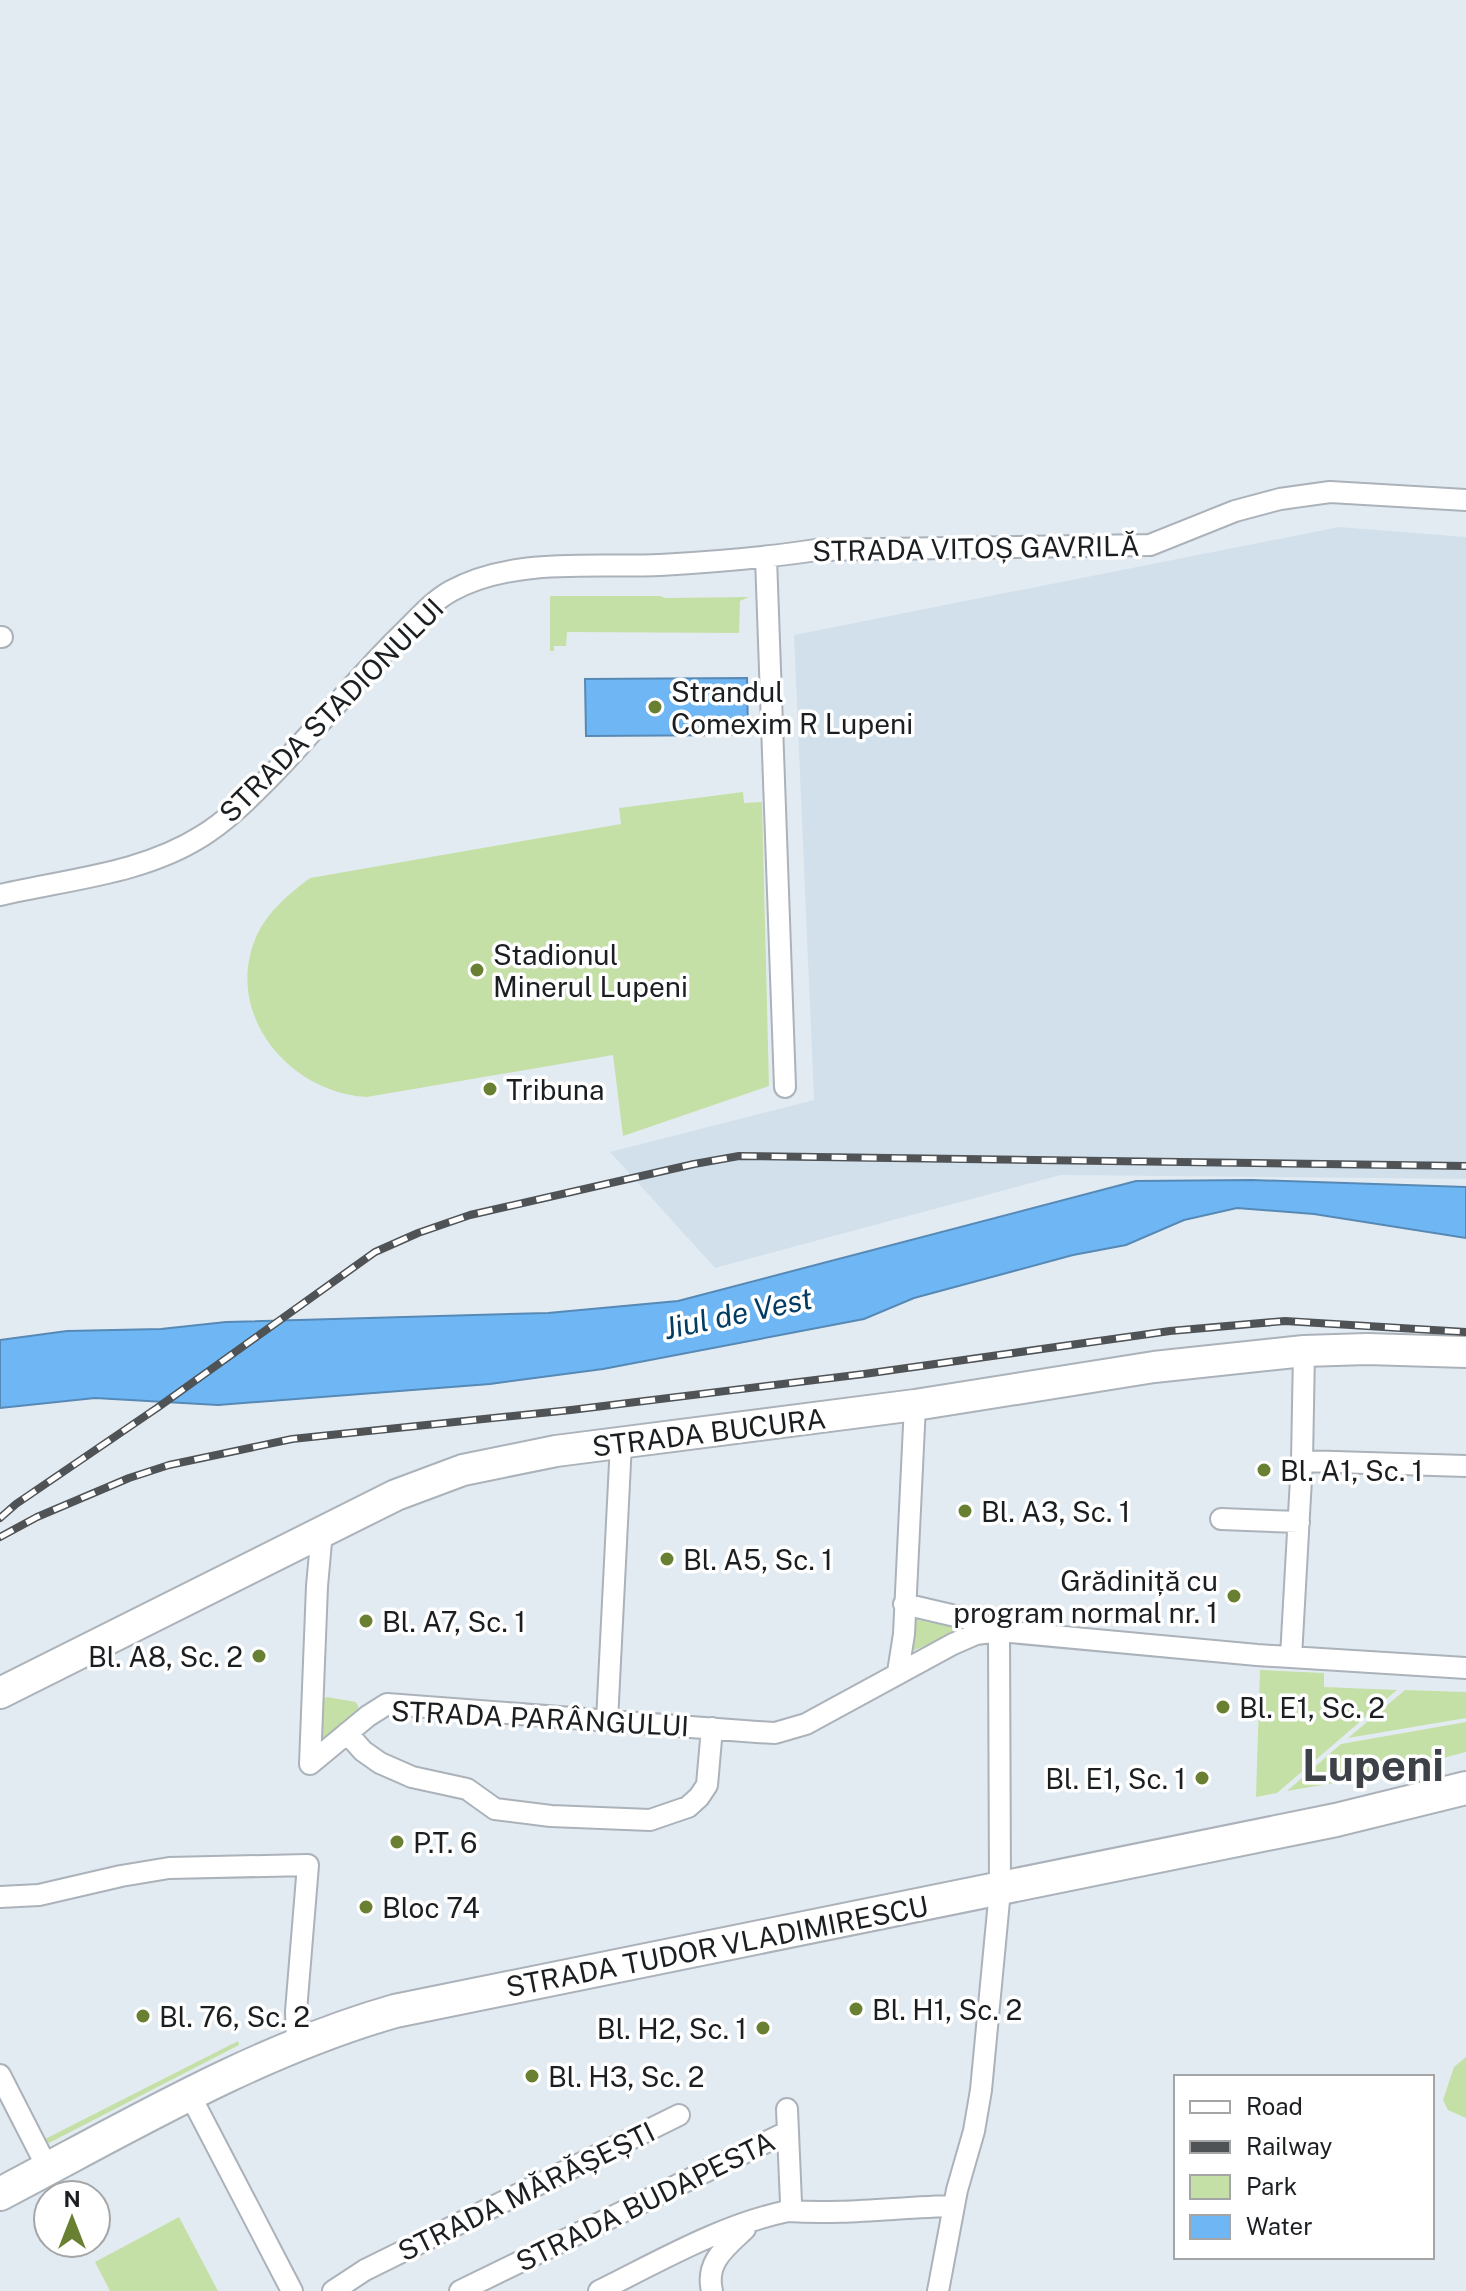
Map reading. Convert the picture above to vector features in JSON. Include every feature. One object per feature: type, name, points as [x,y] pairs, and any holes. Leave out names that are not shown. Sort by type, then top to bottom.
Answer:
[{"type":"main road","name":"STRADA BUCURA","points":[[0,1693],[396,1495],[463,1470],[556,1451],[915,1405],[1154,1367],[1304,1351],[1466,1352]]},
{"type":"main road","name":"STRADA TUDOR VLADIMIRESCU","points":[[0,2194],[190,2095],[297,2044],[359,2021],[436,2002],[1336,1820],[1466,1788]]},
{"type":"street","name":"STRADA VITOȘ GAVRILĂ","points":[[766,558],[816,550],[1150,545],[1235,511],[1321,492],[1466,500]]},
{"type":"street","name":"STRADA STADIONULUI","points":[[0,895],[128,868],[166,855],[203,836],[259,788],[414,622],[450,592],[474,581],[520,570],[766,558]]},
{"type":"street","points":[[766,558],[785,1087]]},
{"type":"street","points":[[1291,1657],[1302,1461],[1304,1351]]},
{"type":"street","points":[[898,1672],[904,1634],[915,1405]]},
{"type":"street","points":[[607,1721],[621,1443]]},
{"type":"street","points":[[1302,1461],[1466,1466]]},
{"type":"street","points":[[1221,1519],[1299,1522]]},
{"type":"street","name":"STRADA PARÂNGULUI","points":[[322,1531],[310,1764],[387,1704],[766,1733],[792,1730],[976,1634],[999,1631],[1291,1657],[1466,1668]]},
{"type":"street","name":"STRADA PARÂNGULUI","points":[[904,1604],[964,1618],[999,1631]]},
{"type":"street","points":[[938,2291],[981,2090],[1000,1890],[999,1631]]},
{"type":"street","points":[[347,1733],[363,1751],[380,1763],[412,1777],[467,1789],[495,1809],[551,1816],[650,1820],[688,1807],[699,1797],[707,1785],[712,1728]]},
{"type":"street","points":[[0,1897],[51,1893],[169,1868],[308,1865],[296,2011],[297,2044]]},
{"type":"street","points":[[0,2075],[48,2169]]},
{"type":"street","points":[[190,2095],[292,2291]]},
{"type":"street","points":[[787,2109],[791,2203],[788,2211]]},
{"type":"street","name":"STRADA MĂRĂȘEȘTI","points":[[337,2290],[378,2264],[679,2115]]},
{"type":"street","name":"STRADA BUDAPESTA","points":[[460,2291],[787,2132]]},
{"type":"street","points":[[599,2291],[686,2248],[757,2218],[788,2211],[841,2212],[954,2206]]},
{"type":"street","points":[[706,2288],[715,2259],[757,2218]]},
{"type":"shaded area","points":[[1339,527],[1466,537],[1466,1179],[1061,1175],[715,1268],[610,1152],[814,1100],[794,635]]},
{"type":"green space","points":[[550,596],[749,597],[740,601],[739,633],[567,632],[566,646],[554,646],[554,651],[550,651]]},
{"type":"green space","points":[[743,792],[744,803],[762,802],[769,1086],[623,1136],[613,1055],[367,1097],[339,1092],[313,1081],[289,1065],[270,1045],[256,1021],[249,994],[248,966],[256,937],[272,912],[310,878],[621,824],[619,808]]},
{"type":"green space","points":[[913,1619],[958,1627],[960,1630],[912,1651]]},
{"type":"green space","points":[[1260,1670],[1324,1673],[1324,1687],[1397,1690],[1277,1793],[1256,1797]]},
{"type":"green space","points":[[1405,1690],[1466,1692],[1466,1718],[1348,1738]]},
{"type":"green space","points":[[327,1697],[356,1702],[361,1713],[320,1746],[320,1700]]},
{"type":"green space","points":[[1466,1722],[1466,1752],[1370,1777],[1287,1791],[1341,1744]]},
{"type":"green space","points":[[238,2041],[239,2045],[49,2143],[43,2140]]},
{"type":"green space","points":[[1466,2057],[1466,2118],[1448,2110],[1443,2100],[1454,2067]]},
{"type":"green space","points":[[179,2217],[218,2291],[110,2291],[95,2262],[112,2259],[112,2253]]},
{"type":"water","name":"Strandul Comexim R Lupeni","points":[[747,678],[748,735],[586,736],[585,679]]},
{"type":"water","name":"Jiul de Vest","points":[[1252,1180],[1466,1187],[1466,1238],[1314,1214],[1237,1208],[1184,1220],[1126,1245],[1073,1255],[914,1298],[864,1319],[603,1369],[490,1384],[218,1405],[95,1398],[0,1408],[0,1340],[67,1331],[161,1329],[226,1322],[548,1313],[678,1301],[1136,1181]]},
{"type":"railway","points":[[0,1518],[375,1252],[470,1215],[739,1156],[1466,1166]]},
{"type":"railway","points":[[0,1537],[37,1517],[129,1478],[169,1465],[292,1439],[571,1410],[864,1374],[1170,1331],[1285,1321],[1466,1332]]},
{"type":"place","name":"Strandul Comexim R Lupeni","points":[[655,707]]},
{"type":"place","name":"Stadionul Minerul Lupeni","points":[[477,970]]},
{"type":"place","name":"Tribuna","points":[[490,1089]]},
{"type":"place","name":"Bl. A1, Sc. 1","points":[[1264,1470]]},
{"type":"place","name":"Bl. A3, Sc. 1","points":[[965,1511]]},
{"type":"place","name":"Bl. A5, Sc. 1","points":[[667,1559]]},
{"type":"place","name":"Grădiniță cu program normal nr. 1","points":[[1234,1596]]},
{"type":"place","name":"Bl. A7, Sc. 1","points":[[366,1621]]},
{"type":"place","name":"Bl. A8, Sc. 2","points":[[259,1656]]},
{"type":"place","name":"Bl. E1, Sc. 2","points":[[1223,1707]]},
{"type":"place","name":"Bl. E1, Sc. 1","points":[[1202,1778]]},
{"type":"place","name":"P.T. 6","points":[[397,1842]]},
{"type":"place","name":"Bloc 74","points":[[366,1907]]},
{"type":"place","name":"Bl. H1, Sc. 2","points":[[856,2009]]},
{"type":"place","name":"Bl. 76, Sc. 2","points":[[143,2016]]},
{"type":"place","name":"Bl. H2, Sc. 1","points":[[763,2028]]},
{"type":"place","name":"Bl. H3, Sc. 2","points":[[532,2076]]},
{"type":"district","name":"Lupeni","points":[[1373,1765]]}]
